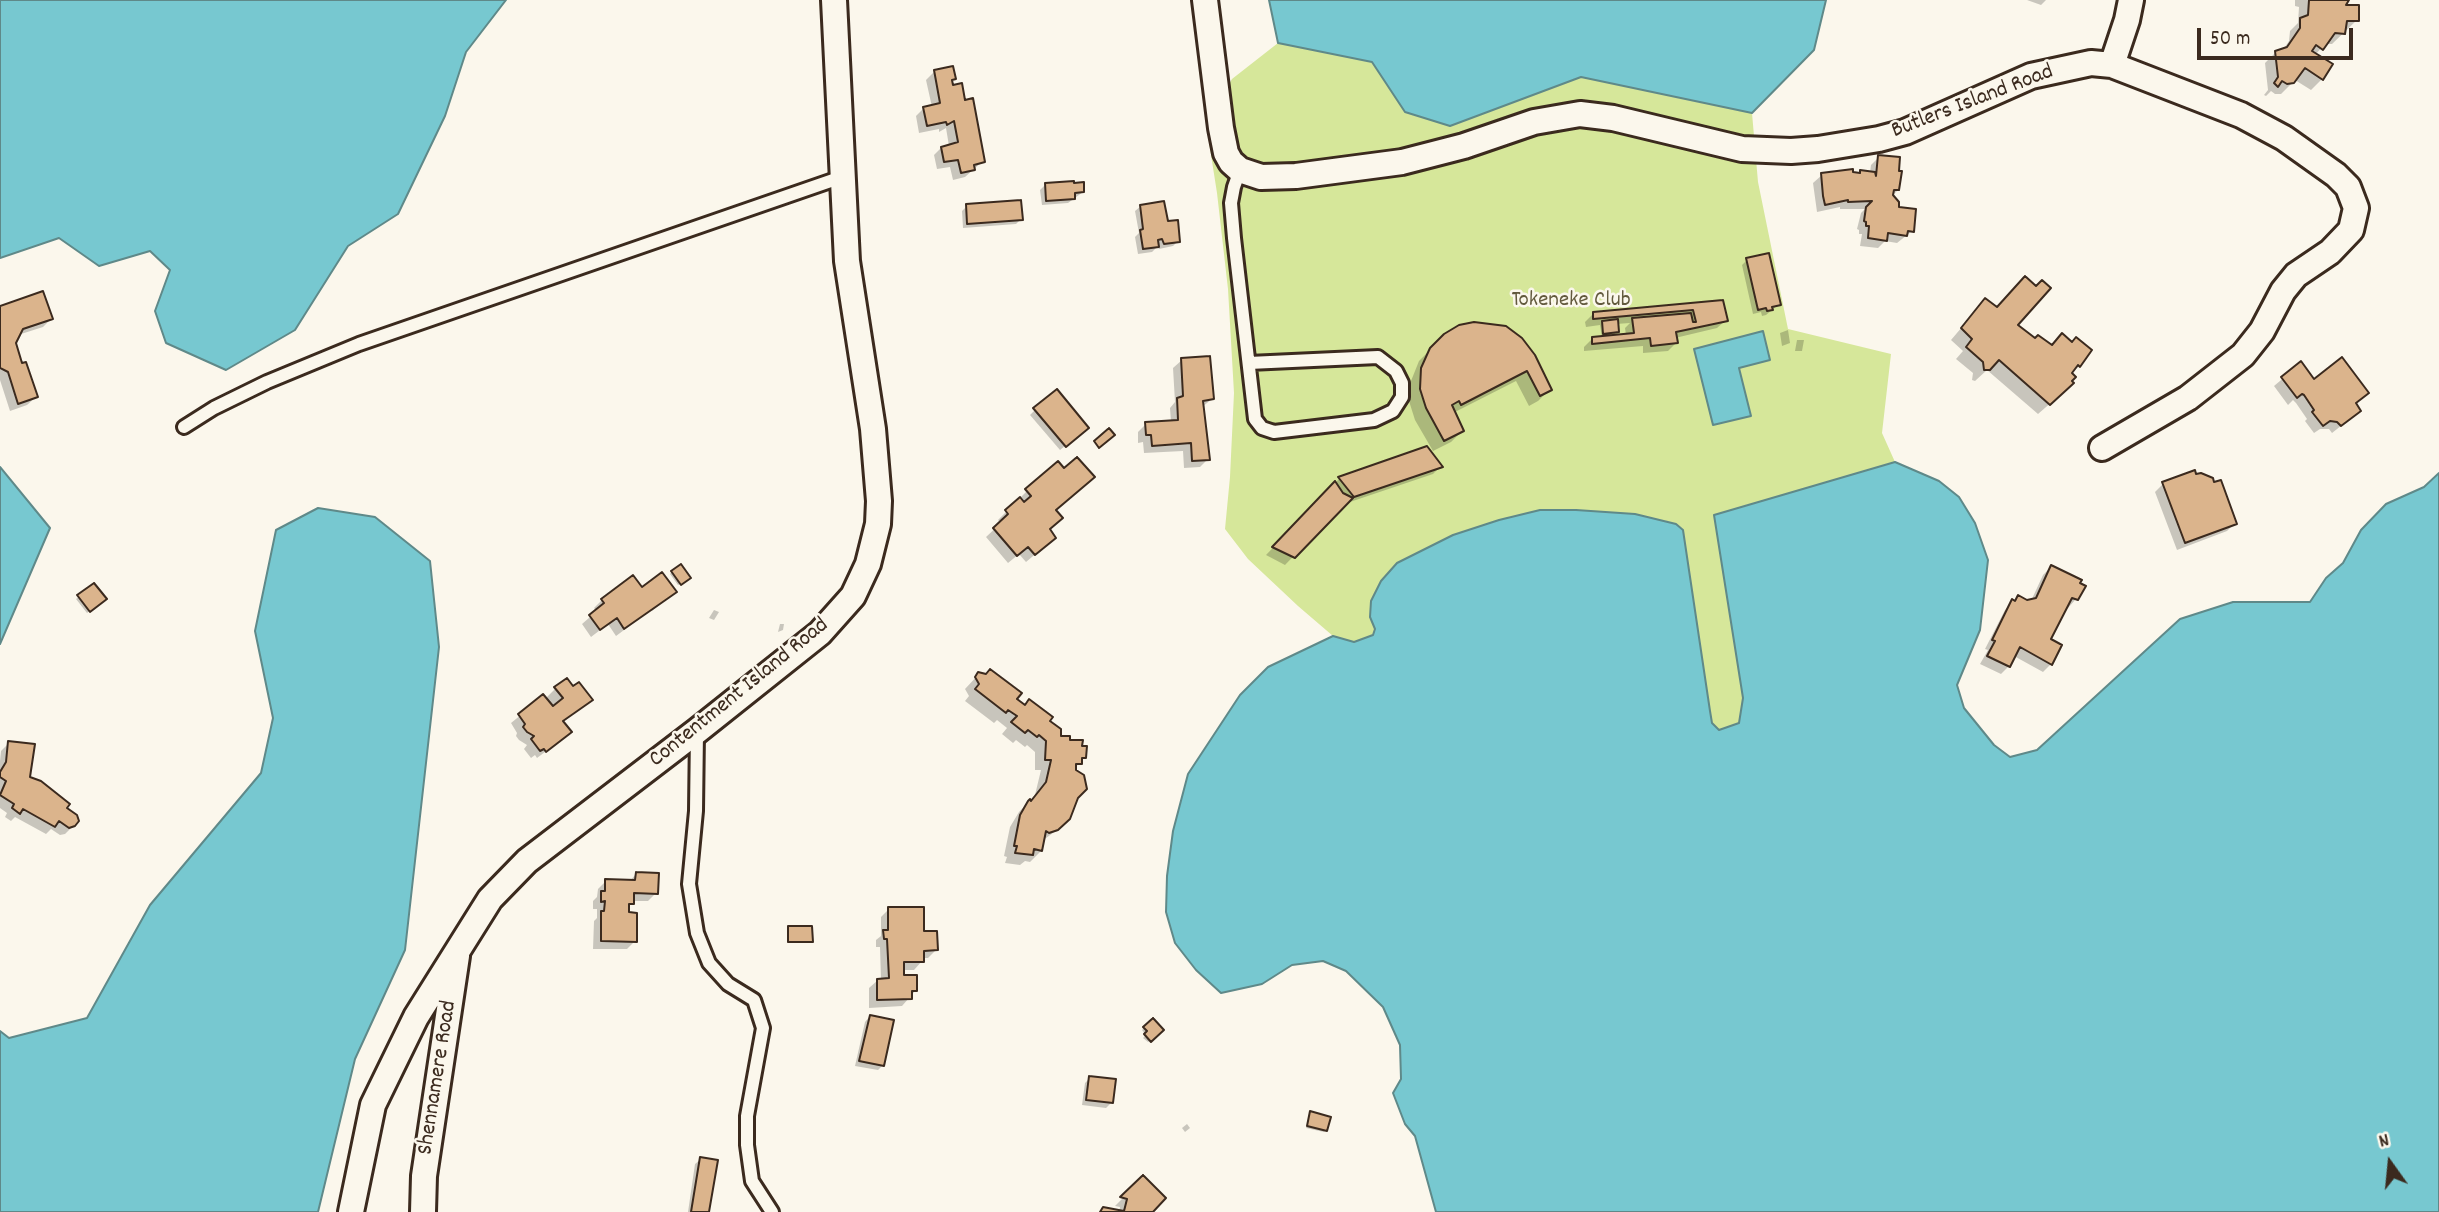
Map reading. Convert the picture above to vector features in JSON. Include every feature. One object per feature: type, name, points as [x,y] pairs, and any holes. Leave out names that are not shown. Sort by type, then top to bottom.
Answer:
[{"type":"street","name":"Contentment Island Road","points":[[351,1212],[373,1105],[416,1017],[490,898],[527,861],[820,633],[857,588],[874,545],[879,501],[873,429],[847,261],[834,0]]},
{"type":"street","points":[[1205,0],[1223,143],[1231,162],[1240,170]]},
{"type":"street","points":[[2112,65],[2131,0]]},
{"type":"street","name":"Butlers Island Road","points":[[1240,170],[1261,177],[1296,176],[1402,162],[1464,146],[1534,122],[1580,114],[1613,118],[1742,149],[1818,149],[1905,132],[2031,76],[2091,63],[2112,65],[2241,115],[2284,138],[2336,175],[2347,187],[2356,208],[2351,230],[2330,252],[2296,275],[2283,291],[2262,331],[2243,355],[2188,398],[2102,448]]},
{"type":"street","name":"Shennamere Road","points":[[423,1212],[424,1175],[459,945]]},
{"type":"lane","points":[[1240,170],[1231,204],[1255,419],[1262,428],[1274,432],[1374,420],[1393,411],[1402,397],[1402,383],[1396,371],[1378,357],[1249,363]]},
{"type":"lane","points":[[184,427],[214,408],[267,382],[359,344],[842,177]]},
{"type":"lane","points":[[697,731],[696,811],[689,884],[697,933],[709,963],[728,984],[754,1000],[763,1028],[747,1116],[747,1145],[752,1181],[772,1212]]},
{"type":"green space","name":"Tokeneke Club","points":[[1278,43],[1372,62],[1405,112],[1449,126],[1581,77],[1752,113],[1758,182],[1788,329],[1891,354],[1882,433],[1895,462],[1714,515],[1743,698],[1739,723],[1718,730],[1712,723],[1683,530],[1676,524],[1635,514],[1540,510],[1453,535],[1397,564],[1381,581],[1370,617],[1375,629],[1373,635],[1354,642],[1333,636],[1298,606],[1248,559],[1225,529],[1234,393],[1228,289],[1206,123],[1232,79]]},
{"type":"water","points":[[0,0],[506,0],[466,52],[445,116],[398,214],[348,246],[295,330],[226,370],[166,343],[155,311],[170,270],[150,251],[99,266],[59,238],[0,258]]},
{"type":"water","points":[[1269,0],[1826,0],[1814,50],[1752,113],[1581,77],[1450,126],[1405,112],[1372,62],[1278,43]]},
{"type":"water","points":[[1763,331],[1770,360],[1739,368],[1751,416],[1713,425],[1694,349]]},
{"type":"water","points":[[1895,462],[1939,481],[1959,497],[1975,523],[1988,560],[1980,630],[1957,685],[1964,708],[1994,745],[2010,757],[2037,750],[2180,619],[2233,602],[2310,602],[2326,578],[2343,563],[2361,530],[2386,504],[2424,487],[2439,473],[2439,1212],[1436,1212],[1415,1136],[1405,1124],[1393,1093],[1401,1079],[1400,1045],[1383,1007],[1346,971],[1323,961],[1292,965],[1262,984],[1221,993],[1196,970],[1175,943],[1166,912],[1167,876],[1173,831],[1188,774],[1240,695],[1268,667],[1333,636],[1354,642],[1373,635],[1375,629],[1370,617],[1371,601],[1381,581],[1397,563],[1453,535],[1540,510],[1635,514],[1676,524],[1683,530],[1712,723],[1719,730],[1739,723],[1743,698],[1714,515]]},
{"type":"water","points":[[0,467],[50,528],[0,644]]},
{"type":"water","points":[[318,508],[375,517],[430,561],[439,647],[405,950],[355,1059],[318,1212],[0,1212],[0,1031],[9,1038],[87,1018],[150,905],[261,773],[273,718],[255,631],[276,530]]},
{"type":"building","points":[[2309,0],[2349,0],[2346,5],[2359,5],[2359,21],[2347,21],[2345,34],[2335,33],[2323,50],[2316,45],[2312,51],[2333,64],[2323,80],[2305,68],[2294,83],[2287,84],[2282,81],[2278,87],[2274,83],[2278,77],[2275,51],[2287,47],[2300,28],[2300,18],[2308,15]]},
{"type":"building","points":[[953,66],[956,79],[952,80],[953,85],[962,83],[965,100],[973,98],[985,162],[974,165],[975,170],[961,173],[958,160],[944,162],[941,147],[958,142],[954,121],[947,125],[946,122],[927,126],[923,107],[940,103],[934,70]]},
{"type":"building","points":[[1878,155],[1900,157],[1899,171],[1902,171],[1899,190],[1894,190],[1893,195],[1899,202],[1899,207],[1916,209],[1914,232],[1908,231],[1907,236],[1888,233],[1887,241],[1868,238],[1869,226],[1866,226],[1864,221],[1866,207],[1872,201],[1848,200],[1825,205],[1823,196],[1821,173],[1853,169],[1853,172],[1860,173],[1860,170],[1875,172],[1876,176]]},
{"type":"building","points":[[1084,182],[1084,192],[1075,193],[1075,199],[1046,201],[1045,183]]},
{"type":"building","points":[[1021,200],[1023,220],[967,224],[966,204]]},
{"type":"building","points":[[1164,201],[1168,221],[1178,220],[1180,242],[1164,244],[1162,239],[1158,240],[1159,247],[1143,249],[1140,205]]},
{"type":"building","points":[[1769,253],[1781,305],[1772,307],[1773,310],[1758,310],[1746,258]]},
{"type":"building","points":[[2025,276],[2036,286],[2042,280],[2051,288],[2018,325],[2035,338],[2038,335],[2052,345],[2062,333],[2072,342],[2076,337],[2092,350],[2072,373],[2076,377],[2072,381],[2074,383],[2050,405],[1999,360],[1990,370],[1984,370],[1983,362],[1966,347],[1972,339],[1961,328],[1985,298],[1997,307]]},
{"type":"building","points":[[43,291],[53,319],[23,329],[16,343],[38,397],[18,404],[8,372],[0,368],[0,306]]},
{"type":"building","points":[[1723,300],[1728,321],[1676,332],[1678,343],[1651,346],[1650,338],[1592,344],[1592,337],[1634,333],[1632,318],[1691,313],[1693,322],[1696,322],[1693,310],[1593,319],[1593,312]]},
{"type":"building","points":[[1618,319],[1619,332],[1603,334],[1602,321]]},
{"type":"building","points":[[1474,322],[1506,326],[1522,338],[1535,355],[1552,390],[1540,396],[1527,371],[1461,405],[1459,401],[1452,405],[1464,431],[1444,441],[1426,408],[1420,389],[1421,368],[1430,348],[1444,334],[1459,325]]},
{"type":"building","points":[[1210,356],[1214,399],[1203,401],[1210,460],[1192,461],[1191,443],[1152,446],[1151,435],[1146,435],[1145,422],[1178,420],[1177,398],[1183,396],[1181,358]]},
{"type":"building","points":[[2342,357],[2369,393],[2356,403],[2361,411],[2341,426],[2330,421],[2323,426],[2304,395],[2297,398],[2281,377],[2301,361],[2314,379]]},
{"type":"building","points":[[1057,389],[1089,428],[1066,447],[1033,408]]},
{"type":"building","points":[[1109,428],[1115,435],[1099,448],[1094,441]]},
{"type":"building","points":[[1427,446],[1443,467],[1354,497],[1338,477]]},
{"type":"building","points":[[1077,457],[1095,477],[1056,510],[1063,518],[1050,529],[1056,538],[1035,555],[1028,547],[1017,556],[993,528],[1008,514],[1005,510],[1020,497],[1024,502],[1031,496],[1025,489],[1058,461],[1064,468]]},
{"type":"building","points":[[2195,470],[2196,474],[2201,473],[2213,478],[2214,482],[2221,480],[2237,524],[2185,543],[2162,482]]},
{"type":"building","points":[[1335,481],[1343,493],[1353,498],[1295,558],[1272,547]]},
{"type":"building","points":[[681,564],[691,578],[681,585],[671,571]]},
{"type":"building","points":[[2051,565],[2082,580],[2080,583],[2086,586],[2078,600],[2072,598],[2051,639],[2062,645],[2052,665],[2020,647],[2010,667],[1987,656],[2012,599],[2015,601],[2018,595],[2027,600],[2036,598]]},
{"type":"building","points":[[662,572],[677,592],[624,629],[617,618],[600,630],[589,615],[604,603],[601,599],[633,575],[642,587]]},
{"type":"building","points":[[94,583],[107,599],[90,612],[77,595]]},
{"type":"building","points":[[990,669],[1022,693],[1017,699],[1025,705],[1029,699],[1053,717],[1050,721],[1061,729],[1061,736],[1070,736],[1070,740],[1083,740],[1082,746],[1087,746],[1086,758],[1082,758],[1082,764],[1076,764],[1076,770],[1084,775],[1087,789],[1078,798],[1070,819],[1058,830],[1049,833],[1046,831],[1042,851],[1034,849],[1033,855],[1015,853],[1017,846],[1014,846],[1020,815],[1028,801],[1031,801],[1046,782],[1051,760],[1045,760],[1046,741],[1028,730],[1025,733],[1011,722],[1017,716],[1008,710],[1006,713],[975,689],[979,684],[975,677],[978,672],[986,674]]},
{"type":"building","points":[[567,678],[573,686],[579,682],[593,700],[563,721],[572,732],[546,752],[544,749],[540,751],[531,739],[534,736],[523,727],[525,724],[518,714],[543,694],[553,706],[563,698],[554,687]]},
{"type":"building","points":[[8,741],[35,744],[30,777],[41,781],[70,804],[67,808],[77,815],[79,821],[75,826],[69,828],[59,821],[55,827],[23,809],[20,814],[12,808],[14,804],[0,795],[6,781],[0,777],[0,772],[6,762]]},
{"type":"building","points":[[636,872],[659,873],[658,894],[634,893],[634,904],[629,904],[629,912],[637,913],[637,942],[601,941],[601,911],[604,911],[605,901],[601,902],[601,891],[605,891],[605,879],[635,880]]},
{"type":"building","points":[[888,907],[924,907],[924,931],[937,931],[938,950],[924,951],[924,962],[904,962],[904,975],[917,975],[917,991],[912,991],[912,999],[877,1000],[877,979],[889,978],[887,939],[884,939],[883,930],[888,930]]},
{"type":"building","points":[[788,926],[812,926],[813,942],[788,942]]},
{"type":"building","points":[[870,1015],[894,1020],[884,1066],[859,1061]]},
{"type":"building","points":[[1153,1018],[1164,1030],[1151,1042],[1144,1034],[1147,1031],[1143,1027]]},
{"type":"building","points":[[1089,1076],[1116,1079],[1113,1103],[1086,1100]]},
{"type":"building","points":[[1310,1111],[1331,1117],[1327,1131],[1307,1126]]},
{"type":"building","points":[[700,1157],[718,1160],[709,1212],[691,1212]]},
{"type":"building","points":[[1143,1175],[1166,1198],[1153,1212],[1100,1212],[1103,1207],[1124,1211],[1127,1199],[1120,1197]]}]
